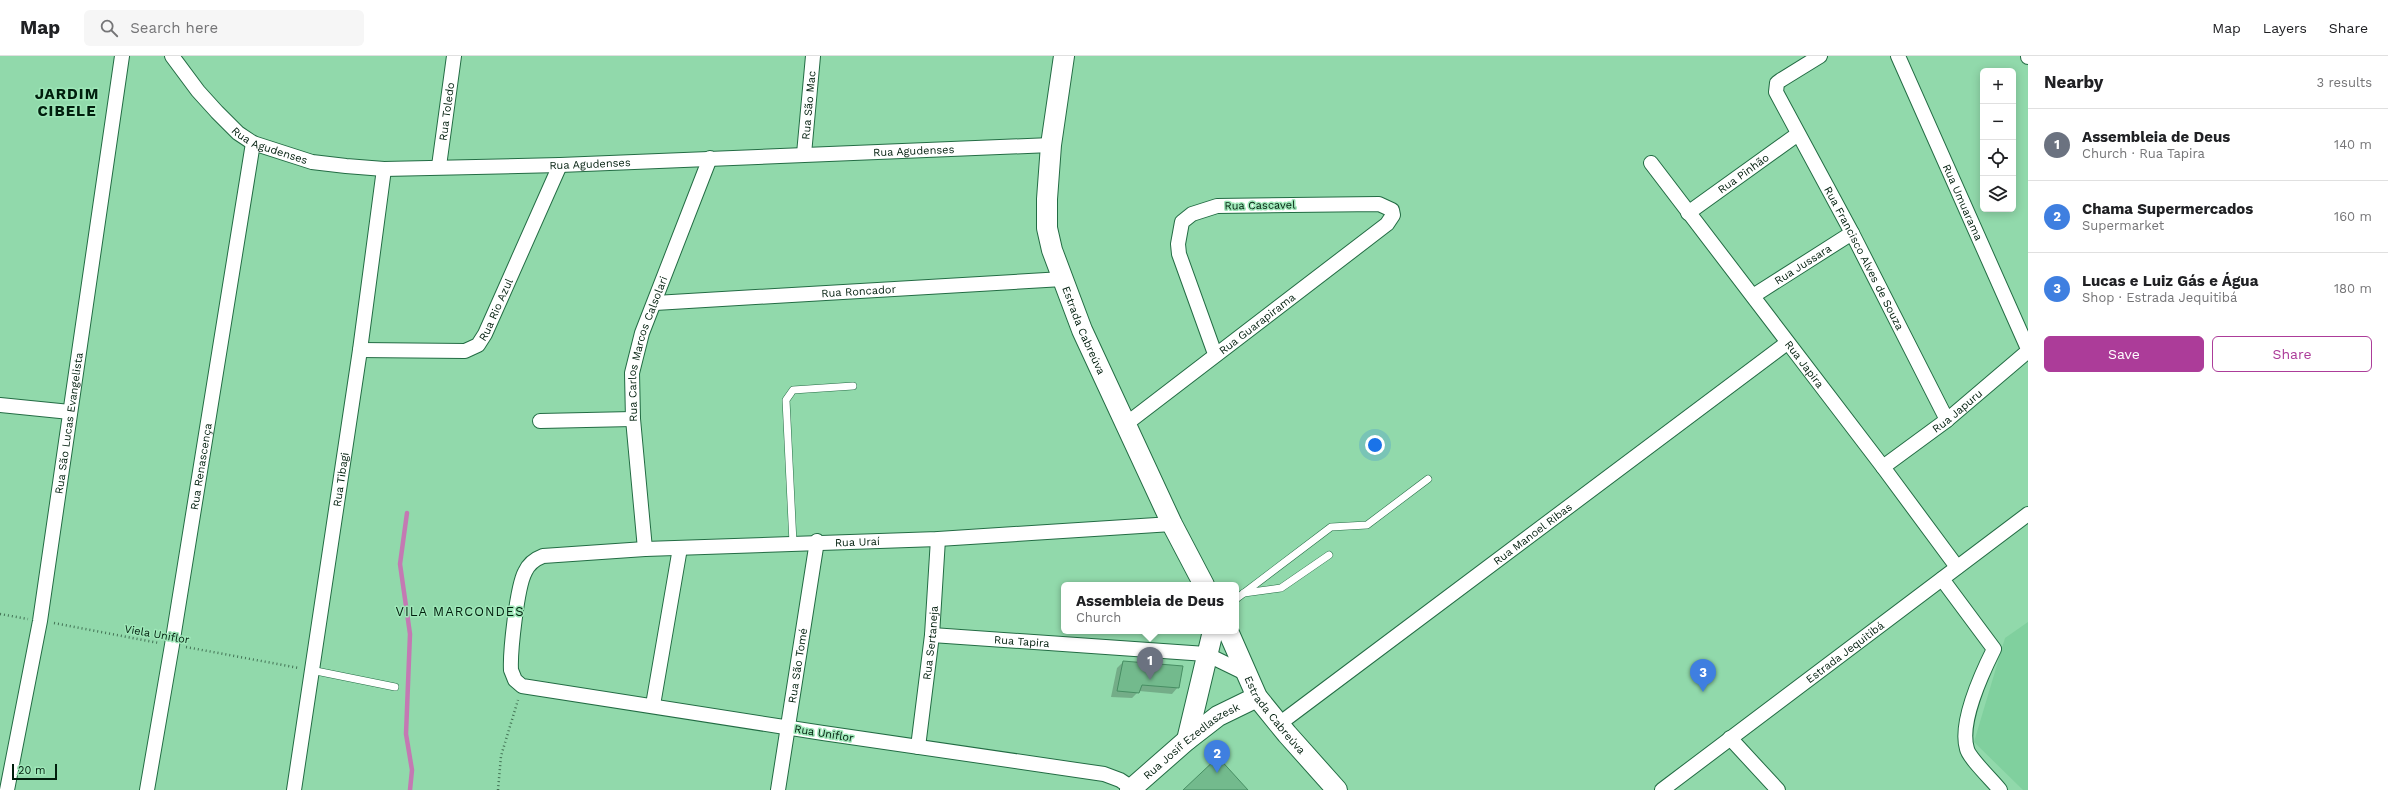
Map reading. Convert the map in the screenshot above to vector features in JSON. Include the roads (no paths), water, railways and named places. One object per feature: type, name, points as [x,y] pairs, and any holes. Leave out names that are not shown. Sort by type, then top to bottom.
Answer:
[{"type":"main road","name":"Estrada Cabreúva","points":[[1064,56],[1050,145],[1047,228],[1062,279],[1082,330],[1172,524],[1202,582]]},
{"type":"main road","points":[[1186,740],[1212,634]]},
{"type":"main road","name":"Estrada Cabreúva","points":[[1229,634],[1257,697],[1337,790]]},
{"type":"main road","name":"Rua Josif Ezedlaszesk","points":[[1131,789],[1186,740],[1218,716],[1257,697]]},
{"type":"street","name":"Rua São Lucas Evangelista","points":[[7,790],[40,621],[122,56]]},
{"type":"street","name":"Rua Agudenses","points":[[172,56],[198,91],[238,133],[253,143],[312,162],[384,169],[439,166],[560,164],[1050,145]]},
{"type":"street","name":"Rua Toledo","points":[[439,166],[454,56]]},
{"type":"street","name":"Rua São Mac","points":[[804,154],[813,56]]},
{"type":"street","name":"Rua Francisco Alves de Souza","points":[[1820,56],[1781,80],[1776,87],[1776,92],[1852,233],[1947,420]]},
{"type":"street","name":"Rua Umuarama","points":[[1898,56],[2028,350]]},
{"type":"street","name":"Rua Pinhão","points":[[1688,213],[1798,134]]},
{"type":"street","name":"Rua Renascença","points":[[147,790],[172,645],[253,143]]},
{"type":"street","name":"Rua Carlos Marcos Calsolari","points":[[645,549],[632,419],[633,366],[642,334],[710,158]]},
{"type":"street","name":"Rua Japira","points":[[1651,163],[1753,296],[1787,344],[1883,467],[1957,567]]},
{"type":"street","name":"Rua Rio Azul","points":[[360,350],[465,351],[478,345],[485,334],[560,164]]},
{"type":"street","name":"Rua Tibagi","points":[[294,790],[360,350],[384,169]]},
{"type":"street","name":"Rua Cascavel","points":[[1215,354],[1179,254],[1179,233],[1182,222],[1192,214],[1217,206],[1379,204],[1392,210],[1393,215],[1387,224]]},
{"type":"street","name":"Rua Guarapirama","points":[[1126,424],[1215,354],[1387,224]]},
{"type":"street","name":"Rua Jussara","points":[[1753,296],[1852,233]]},
{"type":"street","name":"Rua Roncador","points":[[655,303],[1062,279]]},
{"type":"street","name":"Rua Manoel Ribas","points":[[1279,724],[1787,344]]},
{"type":"street","name":"Rua Japuru","points":[[1883,467],[1947,420],[2028,350]]},
{"type":"street","points":[[0,405],[70,412]]},
{"type":"street","points":[[540,421],[632,419]]},
{"type":"street","name":"Estrada Jequitibá","points":[[1662,790],[2028,514]]},
{"type":"street","name":"Rua Uraí","points":[[519,683],[511,670],[510,659],[524,572],[533,560],[543,556],[645,549],[817,541],[938,539],[1172,524]]},
{"type":"street","name":"Rua Sertaneja","points":[[918,747],[932,635],[938,539]]},
{"type":"street","name":"Rua São Tomé","points":[[778,790],[817,541]]},
{"type":"street","points":[[653,705],[680,548]]},
{"type":"street","points":[[1942,579],[1994,649],[1974,697],[1966,731],[1967,750],[2000,790]]},
{"type":"street","name":"Rua Tapira","points":[[932,635],[1206,654]]},
{"type":"street","points":[[1206,654],[1247,674]]},
{"type":"street","name":"Rua Uniflor","points":[[519,683],[787,728],[1104,774],[1120,780],[1131,789]]},
{"type":"street","points":[[1730,738],[1778,790]]},
{"type":"lane","points":[[792,543],[786,400],[793,390],[853,386]]},
{"type":"lane","points":[[1239,597],[1331,527],[1367,525],[1428,479]]},
{"type":"lane","points":[[1244,593],[1282,588],[1329,555]]},
{"type":"lane","points":[[311,670],[395,687]]},
{"type":"waterway","points":[[407,513],[400,564],[410,634],[406,734],[412,770],[410,790]]},
{"type":"place","name":"Assembleia de Deus","points":[[1150,680]]},
{"type":"place","name":"Lucas e Luiz Gás e Água","points":[[1703,692]]},
{"type":"place","name":"Chama Supermercados","points":[[1217,773]]},
{"type":"district","name":"JARDIM CIBELE","points":[[67,102]]},
{"type":"district","name":"VILA MARCONDES","points":[[460,611]]}]
